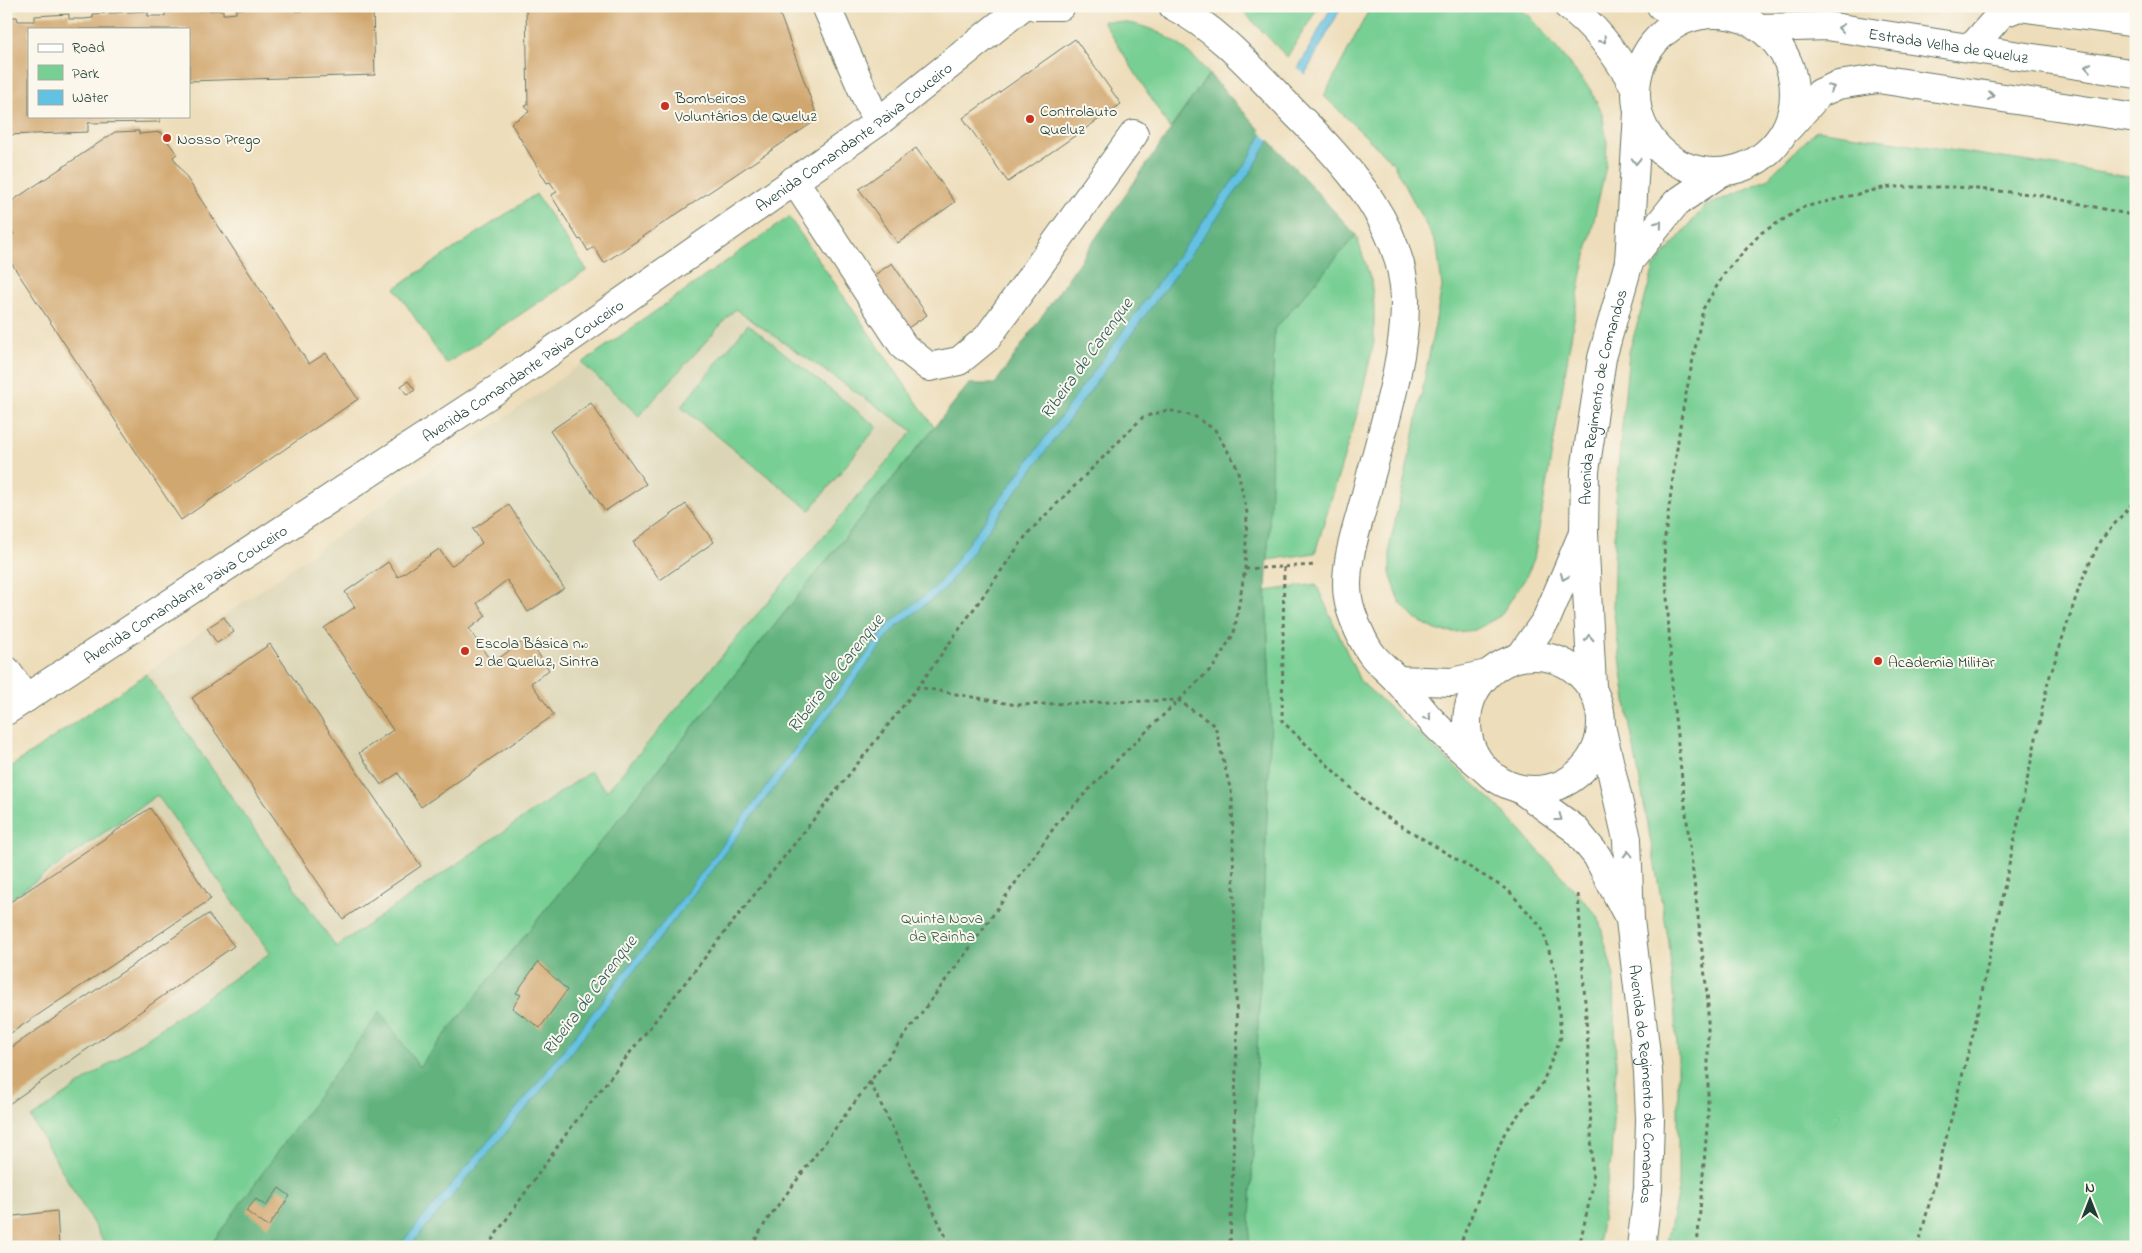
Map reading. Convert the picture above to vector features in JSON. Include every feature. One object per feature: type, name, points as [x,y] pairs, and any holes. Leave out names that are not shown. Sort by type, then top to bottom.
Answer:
[{"type":"main road","points":[[826,6],[876,123]]},
{"type":"main road","name":"Avenida Comandante Paiva Couceiro","points":[[16,704],[499,388],[876,123],[1022,6]]},
{"type":"main road","points":[[1035,6],[1061,6]]},
{"type":"main road","points":[[1173,6],[1192,16],[1225,45],[1327,145],[1360,184],[1384,226],[1399,261],[1405,297],[1404,331],[1349,563],[1348,598],[1358,629],[1372,655],[1397,680],[1431,721],[1491,775],[1520,789],[1543,790],[1564,784],[1583,770],[1596,752],[1602,730],[1601,707],[1592,686],[1568,664],[1553,658],[1520,656],[1502,663],[1487,674],[1472,698],[1468,707],[1466,726],[1470,744],[1478,761],[1491,775]]},
{"type":"main road","points":[[1568,6],[1578,13],[1620,60],[1646,132],[1665,154],[1677,163],[1698,171],[1720,173],[1745,167],[1767,153],[1820,92],[1838,85],[1878,79],[2136,118]]},
{"type":"main road","points":[[1661,6],[1702,15],[1722,14],[1742,19],[1760,28],[1777,44],[1790,65],[1795,88],[1793,111],[1784,133]]},
{"type":"main road","points":[[1971,48],[2002,14],[2020,7],[2136,24]]},
{"type":"main road","points":[[1636,100],[1641,62],[1656,40],[1677,24],[1702,15]]},
{"type":"main road","name":"Estrada Velha de Queluz","points":[[1760,28],[1827,26],[2136,74]]},
{"type":"main road","name":"Avenida Regimento de Comandos","points":[[1592,686],[1584,532],[1585,471],[1602,358],[1628,262],[1636,100]]},
{"type":"main road","points":[[794,180],[904,347],[929,367],[960,361],[987,338],[1134,134]]},
{"type":"main road","name":"Avenida Regimento de Comandos","points":[[1628,262],[1676,203],[1720,173]]},
{"type":"main road","name":"Avenida Regimento de Comandos","points":[[1520,656],[1546,620],[1584,532]]},
{"type":"main road","points":[[6,670],[16,704]]},
{"type":"main road","points":[[1397,680],[1452,682],[1487,674]]},
{"type":"main road","name":"Avenida do Regimento de Comandos","points":[[1602,730],[1627,839],[1630,920],[1648,1071],[1650,1119],[1648,1189],[1641,1247]]},
{"type":"main road","name":"Avenida do Regimento de Comandos","points":[[1520,789],[1574,829],[1597,856],[1630,920]]},
{"type":"path","points":[[1696,1247],[1708,1115],[1708,1002],[1673,701],[1664,544],[1681,419],[1703,309],[1726,271],[1761,233],[1804,207],[1887,187],[1957,187],[2040,195],[2136,216]]},
{"type":"path","points":[[487,1247],[569,1130],[918,687],[1028,532],[1143,417],[1168,410],[1194,416],[1215,430],[1237,466],[1247,512],[1245,569],[1234,633],[1214,666],[1058,822],[969,950],[767,1220],[752,1247]]},
{"type":"path","points":[[1918,1247],[1973,1034],[2048,682],[2081,582],[2100,541],[2136,499]]},
{"type":"path","points":[[1245,569],[1349,563]]},
{"type":"path","points":[[1284,567],[1282,721],[1372,808],[1509,891],[1542,928],[1556,974],[1561,1037],[1542,1084],[1505,1132],[1459,1247]]},
{"type":"path","points":[[918,687],[1016,705],[1178,700],[1215,726],[1232,796],[1237,1040],[1230,1247]]},
{"type":"path","points":[[1578,886],[1588,1049],[1592,1186],[1579,1247]]},
{"type":"path","points":[[870,1082],[951,1247]]},
{"type":"shaded area","name":"Escola Básica n.º 2 de Queluz, Sintra","points":[[789,217],[934,427],[419,1067],[380,1012],[209,1247],[6,1247],[6,770],[146,674],[207,628]]},
{"type":"green space","points":[[1235,6],[1319,6],[1287,57],[1244,12]]},
{"type":"green space","points":[[1371,6],[1513,6],[1530,16],[1590,89],[1602,113],[1607,142],[1606,166],[1581,278],[1534,559],[1525,579],[1500,616],[1475,630],[1438,631],[1415,619],[1400,603],[1390,573],[1390,544],[1411,450],[1442,287],[1437,246],[1393,163],[1324,96]]},
{"type":"green space","points":[[1103,21],[1135,24],[1162,34],[1187,51],[1209,74],[1170,129]]},
{"type":"green space","name":"Quinta Nova da Rainha","points":[[1209,74],[1356,235],[1274,330],[1271,488],[1266,591],[1271,718],[1249,1247],[209,1247],[380,1011],[419,1067],[969,384],[995,384]]},
{"type":"green space","name":"Academia Militar","points":[[1817,130],[2136,178],[2136,1247],[1666,1247],[1678,1191],[1678,1058],[1669,943],[1628,715],[1613,607],[1616,489],[1629,352],[1654,267],[1704,207],[1766,180]]},
{"type":"green space","points":[[536,194],[587,270],[446,364],[395,288]]},
{"type":"green space","points":[[789,217],[934,427],[419,1067],[380,1012],[209,1247],[107,1247],[31,1118],[270,953],[157,795],[6,902],[6,770],[146,674],[336,947],[590,772],[607,791],[913,431],[735,309],[639,416],[582,363]]},
{"type":"green space","points":[[1356,235],[1371,280],[1374,306],[1374,342],[1358,411],[1315,553],[1268,560],[1274,330]]},
{"type":"green space","points":[[748,324],[877,427],[810,510],[681,407]]},
{"type":"green space","points":[[1316,584],[1360,681],[1497,805],[1598,916],[1614,977],[1616,1067],[1611,1159],[1598,1247],[1249,1247],[1271,718],[1266,591]]},
{"type":"water","points":[[1332,6],[1342,6],[1255,166],[944,590],[894,629],[681,911],[537,1096],[409,1247],[398,1247],[531,1091],[676,906],[890,623],[938,584],[1248,160]]},
{"type":"pier","points":[[1296,66],[1306,76],[1270,141],[1260,131]]},
{"type":"building","points":[[365,6],[365,9],[373,9],[375,75],[190,81],[190,28],[28,28],[28,118],[160,118],[160,122],[88,123],[88,132],[6,135],[6,17],[17,17],[18,21],[35,21],[35,16],[69,14],[69,19],[84,19],[93,18],[93,14],[148,11],[148,16],[165,16],[165,12],[223,10],[223,14],[227,14],[236,13],[236,9],[295,7],[295,11],[308,11],[308,7]]},
{"type":"building","points":[[526,6],[777,6],[818,119],[604,263],[594,247],[588,251],[581,239],[579,240],[551,195],[557,192],[550,182],[547,183],[511,123],[529,112],[525,106],[528,105]]},
{"type":"building","name":"Controlauto Queluz","points":[[1075,39],[1121,104],[1008,182],[963,118]]},
{"type":"building","points":[[139,131],[139,134],[161,132],[177,154],[173,157],[309,364],[326,353],[358,399],[181,520],[6,255],[6,238],[14,234],[6,222],[6,205],[115,132]]},
{"type":"building","points":[[916,148],[955,202],[898,243],[859,189]]},
{"type":"building","points":[[892,263],[927,315],[908,328],[873,276]]},
{"type":"building","points":[[408,381],[415,390],[407,395],[401,386]]},
{"type":"building","points":[[591,403],[646,484],[605,511],[550,431]]},
{"type":"building","points":[[686,504],[714,542],[660,580],[633,542]]},
{"type":"building","points":[[509,505],[564,588],[528,612],[507,580],[477,603],[486,616],[469,629],[492,663],[528,638],[549,670],[531,683],[554,715],[421,807],[398,773],[381,785],[359,753],[393,730],[324,628],[355,607],[345,592],[388,562],[398,577],[439,549],[451,566],[482,543],[473,529]]},
{"type":"building","points":[[224,617],[234,632],[217,643],[207,628]]},
{"type":"building","points":[[270,644],[421,866],[343,919],[192,698]]},
{"type":"building","points":[[150,808],[211,899],[11,1033],[6,1026],[6,905]]},
{"type":"building","points":[[208,914],[234,946],[6,1106],[6,1051]]},
{"type":"building","points":[[538,962],[567,990],[540,1028],[512,1008],[521,995],[516,993]]},
{"type":"building","points":[[279,1188],[290,1196],[268,1227],[246,1211],[256,1199],[266,1206]]},
{"type":"building","points":[[57,1211],[59,1247],[6,1247],[6,1217]]},
{"type":"place","name":"Bombeiros Voluntários de Queluz","points":[[665,106]]},
{"type":"place","name":"Controlauto Queluz","points":[[1030,119]]},
{"type":"place","name":"Nosso Prego","points":[[167,138]]},
{"type":"place","name":"Escola Básica n.º 2 de Queluz, Sintra","points":[[465,651]]},
{"type":"place","name":"Academia Militar","points":[[1878,661]]},
{"type":"water label","name":"Ribeira de Carenque","points":[[1086,358]]},
{"type":"water label","name":"Ribeira de Carenque","points":[[835,673]]},
{"type":"water label","name":"Ribeira de Carenque","points":[[589,995]]}]
